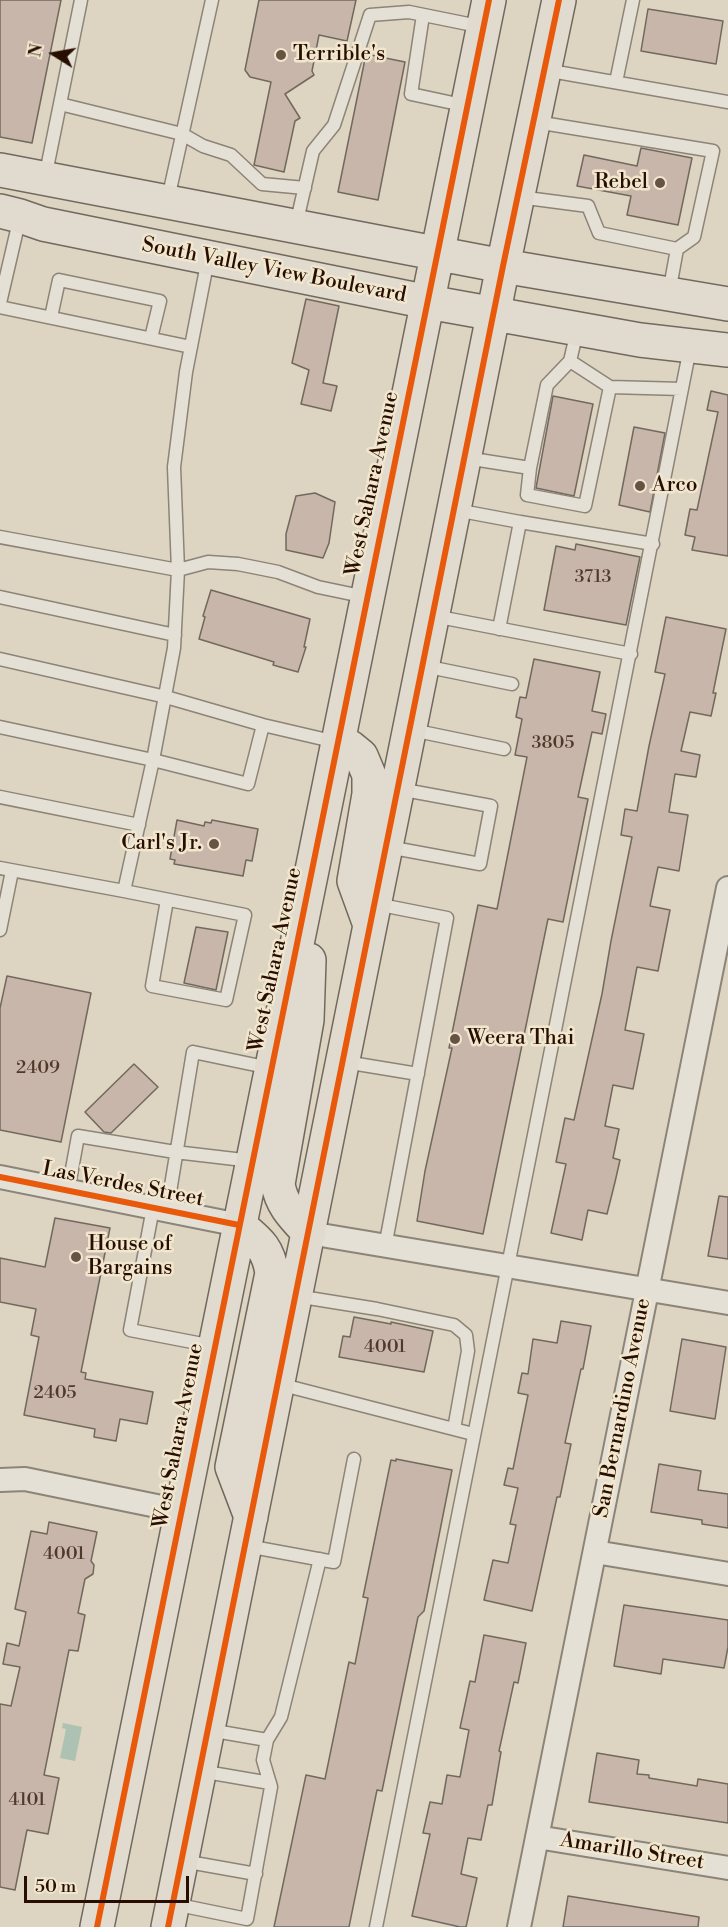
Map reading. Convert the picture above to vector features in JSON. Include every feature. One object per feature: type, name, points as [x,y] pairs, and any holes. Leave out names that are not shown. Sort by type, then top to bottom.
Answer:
[{"type":"main road","points":[[170,1915],[503,266],[559,0]]},
{"type":"main road","name":"West Sahara Avenue","points":[[97,1927],[486,14]]},
{"type":"main road","points":[[0,170],[503,266],[728,304]]},
{"type":"main road","points":[[0,176],[45,179]]},
{"type":"main road","name":"South Valley View Boulevard","points":[[10,214],[43,224],[428,302],[640,340],[728,350]]},
{"type":"main road","points":[[337,742],[350,747],[361,756],[369,775],[369,794],[354,881],[373,916]]},
{"type":"main road","points":[[309,1233],[286,1207],[280,1197],[278,1184],[307,1020],[312,869]]},
{"type":"main road","points":[[239,1225],[262,1243],[270,1258],[272,1273],[232,1467],[248,1532]]},
{"type":"street","name":"San Bernardino Avenue","points":[[519,1927],[728,888]]},
{"type":"street","name":"Las Verdes Street","points":[[0,1177],[239,1225]]},
{"type":"street","points":[[309,1233],[728,1303]]},
{"type":"street","points":[[0,1480],[25,1479],[181,1511]]},
{"type":"street","points":[[595,1552],[728,1574]]},
{"type":"street","name":"Amarillo Street","points":[[537,1837],[728,1868]]},
{"type":"lane","points":[[45,179],[81,0]]},
{"type":"lane","points":[[168,201],[212,0]]},
{"type":"lane","points":[[616,82],[633,0]]},
{"type":"lane","points":[[296,226],[313,151],[334,125],[370,15],[411,6],[423,15],[486,14]]},
{"type":"lane","points":[[423,15],[411,94],[467,106]]},
{"type":"lane","points":[[544,70],[728,102]]},
{"type":"lane","points":[[60,104],[182,134],[203,146],[231,155],[262,184],[305,188]]},
{"type":"lane","points":[[534,121],[713,151],[694,237],[677,249],[669,294]]},
{"type":"lane","points":[[518,197],[588,206],[599,233],[677,249]]},
{"type":"lane","points":[[10,214],[0,305],[191,347]]},
{"type":"lane","points":[[124,891],[166,697],[174,648],[178,570],[174,467],[186,372],[208,258]]},
{"type":"lane","points":[[51,318],[58,280],[160,301],[152,339]]},
{"type":"lane","points":[[578,329],[570,361],[547,385],[530,468],[527,495],[585,506],[610,387]]},
{"type":"lane","points":[[376,1927],[691,346]]},
{"type":"lane","points":[[570,361],[610,387],[682,389]]},
{"type":"lane","points":[[465,458],[530,468]]},
{"type":"lane","points":[[454,510],[653,544]]},
{"type":"lane","points":[[500,629],[520,522]]},
{"type":"lane","points":[[0,537],[178,570],[208,562],[238,564],[278,572],[318,587],[367,597]]},
{"type":"lane","points":[[0,597],[175,635]]},
{"type":"lane","points":[[433,616],[631,654]]},
{"type":"lane","points":[[0,660],[166,697],[262,725],[337,742]]},
{"type":"lane","points":[[423,666],[512,684]]},
{"type":"lane","points":[[0,727],[153,760],[248,784],[262,725]]},
{"type":"lane","points":[[410,730],[504,749]]},
{"type":"lane","points":[[387,846],[480,864],[491,806],[399,789]]},
{"type":"lane","points":[[0,797],[139,825]]},
{"type":"lane","points":[[0,930],[6,870],[124,891],[245,915],[226,1000],[152,986],[168,900]]},
{"type":"lane","points":[[373,916],[447,918],[385,1247]]},
{"type":"lane","points":[[214,1346],[130,1330],[175,1152],[193,1052],[271,1068]]},
{"type":"lane","points":[[343,1062],[418,1074]]},
{"type":"lane","points":[[68,1191],[78,1136],[175,1152],[252,1161]]},
{"type":"lane","points":[[296,1296],[377,1309],[454,1325],[466,1335],[468,1351],[454,1429]]},
{"type":"lane","points":[[278,1384],[473,1434]]},
{"type":"lane","points":[[248,1532],[334,1562],[354,1459]]},
{"type":"lane","points":[[170,1915],[247,1919],[271,1787],[263,1760],[267,1740],[281,1717],[320,1559]]},
{"type":"lane","points":[[208,1730],[267,1740]]},
{"type":"lane","points":[[200,1771],[270,1783]]},
{"type":"lane","points":[[182,1861],[256,1874]]},
{"type":"shaded area","points":[[63,1723],[82,1727],[75,1761],[60,1758],[66,1729],[62,1728]]},
{"type":"building","points":[[0,0],[61,0],[32,143],[0,137]]},
{"type":"building","name":"Terrible's","points":[[259,0],[356,0],[347,41],[319,35],[312,71],[314,75],[285,94],[300,118],[295,121],[284,172],[254,165],[271,82],[250,77],[245,70]]},
{"type":"building","points":[[648,9],[723,21],[716,64],[641,51]]},
{"type":"building","points":[[366,54],[405,62],[378,200],[338,192]]},
{"type":"building","name":"Rebel","points":[[641,148],[692,158],[678,225],[627,215],[631,196],[577,186],[584,155],[637,166]]},
{"type":"building","points":[[306,299],[339,306],[323,383],[337,386],[331,411],[301,404],[309,370],[292,363]]},
{"type":"building","points":[[711,391],[728,395],[728,556],[692,550],[695,537],[685,535],[690,509],[697,510],[718,412],[707,410]]},
{"type":"building","points":[[553,396],[593,404],[574,496],[536,488]]},
{"type":"building","name":"Arco","points":[[634,427],[665,433],[650,512],[619,505]]},
{"type":"building","points":[[315,493],[335,502],[329,543],[323,558],[286,550],[286,534],[296,496]]},
{"type":"building","points":[[576,544],[640,557],[626,625],[544,610],[556,546],[575,550]]},
{"type":"building","points":[[211,590],[310,619],[304,647],[306,647],[298,672],[273,665],[274,662],[199,639]]},
{"type":"building","points":[[666,617],[726,629],[713,693],[716,693],[711,716],[690,712],[681,751],[700,755],[696,777],[675,774],[669,812],[688,815],[679,871],[658,867],[650,906],[670,910],[658,971],[637,967],[625,1030],[644,1034],[633,1089],[613,1085],[605,1126],[619,1129],[613,1158],[620,1160],[615,1182],[607,1214],[588,1210],[582,1240],[551,1233],[566,1164],[556,1162],[565,1118],[574,1120],[602,994],[632,837],[621,835],[625,809],[637,811],[665,674],[655,672]]},
{"type":"building","points":[[534,659],[600,672],[592,711],[606,714],[602,734],[592,732],[578,797],[588,799],[563,922],[548,919],[483,1234],[417,1221],[478,905],[497,909],[527,757],[515,755],[522,719],[516,717],[520,697],[526,698]]},
{"type":"building","name":"Carl's Jr.","points":[[177,820],[204,826],[205,822],[211,823],[212,820],[258,829],[252,861],[246,860],[243,876],[174,864],[175,860],[170,859]]},
{"type":"building","points":[[196,927],[228,932],[216,990],[184,983]]},
{"type":"building","points":[[7,976],[91,993],[61,1142],[0,1130],[0,1008]]},
{"type":"building","points":[[134,1064],[158,1087],[111,1133],[104,1132],[85,1112]]},
{"type":"building","points":[[719,1196],[728,1197],[728,1259],[708,1256]]},
{"type":"building","points":[[55,1218],[110,1228],[81,1372],[86,1373],[85,1379],[153,1392],[147,1424],[120,1419],[116,1441],[94,1437],[95,1429],[24,1415],[39,1337],[31,1335],[36,1309],[0,1302],[0,1258],[45,1267]]},
{"type":"building","points":[[354,1317],[433,1331],[424,1372],[339,1357],[343,1336],[350,1337]]},
{"type":"building","points":[[561,1321],[591,1326],[565,1443],[571,1444],[532,1611],[484,1600],[493,1560],[508,1563],[516,1525],[510,1524],[518,1488],[504,1485],[508,1468],[513,1469],[528,1395],[518,1393],[522,1373],[528,1374],[533,1339],[557,1343]]},
{"type":"building","points":[[682,1339],[726,1347],[715,1419],[670,1411]]},
{"type":"building","points":[[396,1459],[452,1470],[424,1611],[418,1617],[382,1791],[377,1790],[349,1927],[274,1927],[306,1775],[325,1779],[349,1662],[355,1664],[368,1598],[363,1597],[391,1460],[396,1461]]},
{"type":"building","points":[[659,1464],[701,1471],[698,1490],[728,1494],[728,1528],[702,1524],[702,1520],[651,1512]]},
{"type":"building","points":[[49,1522],[97,1532],[91,1561],[94,1565],[93,1574],[85,1579],[78,1613],[85,1615],[78,1651],[69,1650],[44,1775],[59,1778],[48,1834],[27,1830],[15,1890],[0,1887],[0,1704],[11,1706],[20,1667],[3,1664],[7,1643],[19,1646],[26,1612],[15,1609],[31,1531],[47,1534]]},
{"type":"building","points":[[624,1605],[728,1620],[728,1647],[724,1668],[663,1659],[661,1674],[614,1666]]},
{"type":"building","points":[[484,1635],[526,1643],[518,1683],[514,1682],[499,1751],[501,1752],[492,1805],[488,1805],[481,1840],[468,1838],[461,1874],[477,1878],[466,1927],[460,1927],[412,1916],[430,1834],[423,1833],[430,1802],[442,1804],[447,1775],[460,1777],[469,1730],[460,1728],[470,1681],[475,1682]]},
{"type":"building","points":[[597,1753],[639,1760],[637,1774],[649,1775],[649,1778],[697,1786],[698,1779],[728,1784],[728,1823],[589,1802]]},
{"type":"building","points":[[568,1896],[699,1917],[698,1927],[563,1927]]},
{"type":"cycle path","points":[[97,1927],[489,0]]},
{"type":"cycle path","points":[[168,1927],[503,266],[559,0]]},
{"type":"cycle path","points":[[0,1177],[239,1225]]},
{"type":"place","name":"Terrible's","points":[[281,55]]},
{"type":"place","name":"Rebel","points":[[660,183]]},
{"type":"place","name":"Arco","points":[[640,486]]},
{"type":"place","name":"Carl's Jr.","points":[[214,844]]},
{"type":"place","name":"Weera Thai","points":[[455,1039]]},
{"type":"place","name":"House of Bargains","points":[[76,1257]]}]
